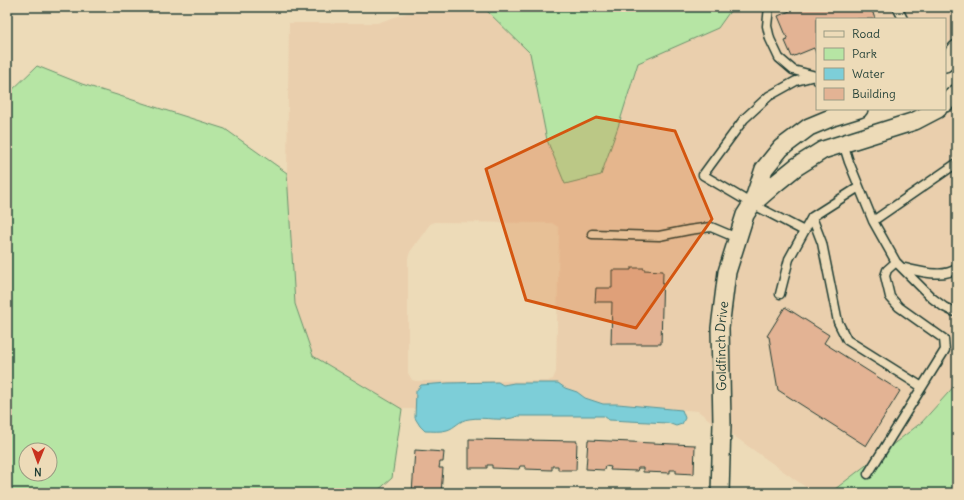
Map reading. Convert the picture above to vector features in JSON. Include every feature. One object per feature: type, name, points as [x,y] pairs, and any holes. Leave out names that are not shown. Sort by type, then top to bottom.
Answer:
[{"type":"street","points":[[946,61],[957,49]]},
{"type":"street","points":[[946,102],[957,93]]},
{"type":"street","name":"Goldfinch Drive","points":[[752,204],[764,169],[781,148],[831,113],[852,110]]},
{"type":"street","name":"Goldfinch Drive","points":[[720,493],[722,423],[720,328],[727,272],[744,215],[752,204],[796,167],[823,150],[915,121],[936,110]]},
{"type":"street","points":[[831,113],[843,143]]},
{"type":"lane","points":[[769,7],[767,26],[770,39],[779,58],[793,70],[816,77]]},
{"type":"lane","points":[[897,7],[902,18]]},
{"type":"lane","points":[[804,231],[752,204],[703,175],[744,119],[769,96],[796,81],[816,77]]},
{"type":"lane","points":[[843,143],[849,162],[873,221],[896,262],[938,302],[952,311],[957,312]]},
{"type":"lane","points":[[873,221],[957,164]]},
{"type":"lane","points":[[780,294],[788,259],[812,217],[859,186]]},
{"type":"lane","points":[[812,217],[822,244],[838,322],[847,340],[922,387]]},
{"type":"lane","points":[[592,234],[659,236],[712,227],[737,238]]},
{"type":"lane","points":[[868,474],[945,350],[944,339],[890,298],[885,276],[887,270],[896,262]]},
{"type":"lane","points":[[904,268],[941,274],[953,272],[957,268]]},
{"type":"highlighted area","points":[[596,117],[675,131],[712,219],[636,328],[526,300],[486,169]]},
{"type":"shaded area","points":[[425,7],[483,7],[530,53],[547,140],[565,184],[601,175],[638,63],[718,28],[733,7],[957,7],[957,33],[946,47],[946,18],[816,18],[816,110],[824,110],[806,118],[776,140],[757,162],[744,197],[739,202],[740,204],[736,212],[718,270],[710,328],[712,422],[698,411],[603,404],[594,402],[558,383],[514,383],[503,385],[498,382],[421,385],[416,391],[416,409],[402,409],[313,356],[295,304],[287,173],[289,23],[377,23]],"holes":[[[435,222],[552,223],[558,227],[556,372],[553,379],[548,381],[412,380],[408,373],[408,258],[410,252],[430,224]]]},
{"type":"shaded area","points":[[957,106],[957,383],[922,422],[830,493],[814,493],[731,434],[729,328],[736,274],[753,220],[755,216],[758,217],[760,210],[801,176],[826,160],[918,131],[944,117]]},
{"type":"green space","points":[[483,7],[733,7],[718,28],[638,63],[601,175],[565,184],[547,140],[530,53]]},
{"type":"green space","points":[[37,66],[82,84],[225,129],[287,173],[295,304],[313,356],[402,409],[392,478],[375,493],[7,493],[7,95]]},
{"type":"green space","points":[[957,383],[957,493],[830,493],[922,422]]},
{"type":"water","points":[[498,382],[503,385],[514,383],[558,383],[565,388],[577,392],[585,398],[603,404],[682,410],[685,418],[682,424],[676,426],[668,423],[609,420],[604,416],[518,416],[506,419],[475,418],[462,421],[445,431],[425,431],[415,418],[416,391],[421,385]]},
{"type":"building","points":[[799,7],[871,7],[875,18],[816,18],[816,53],[814,48],[792,57],[785,41],[788,40],[778,16]]},
{"type":"building","points":[[631,268],[644,268],[644,270],[663,271],[661,344],[611,344],[612,302],[595,302],[596,288],[612,288],[612,270],[631,270]]},
{"type":"building","points":[[785,307],[829,335],[824,343],[900,391],[866,446],[778,390],[769,337],[767,336]]},
{"type":"building","points":[[469,439],[577,441],[576,470],[558,470],[558,466],[552,466],[552,470],[525,469],[525,466],[520,466],[519,469],[492,468],[492,465],[487,465],[487,468],[469,468]]},
{"type":"building","points":[[588,440],[695,445],[694,474],[676,473],[676,470],[670,470],[670,473],[643,472],[643,468],[638,468],[637,471],[610,470],[611,467],[605,466],[604,470],[586,469]]},
{"type":"building","points":[[415,450],[444,452],[443,462],[440,462],[439,468],[443,468],[441,493],[412,493]]}]
